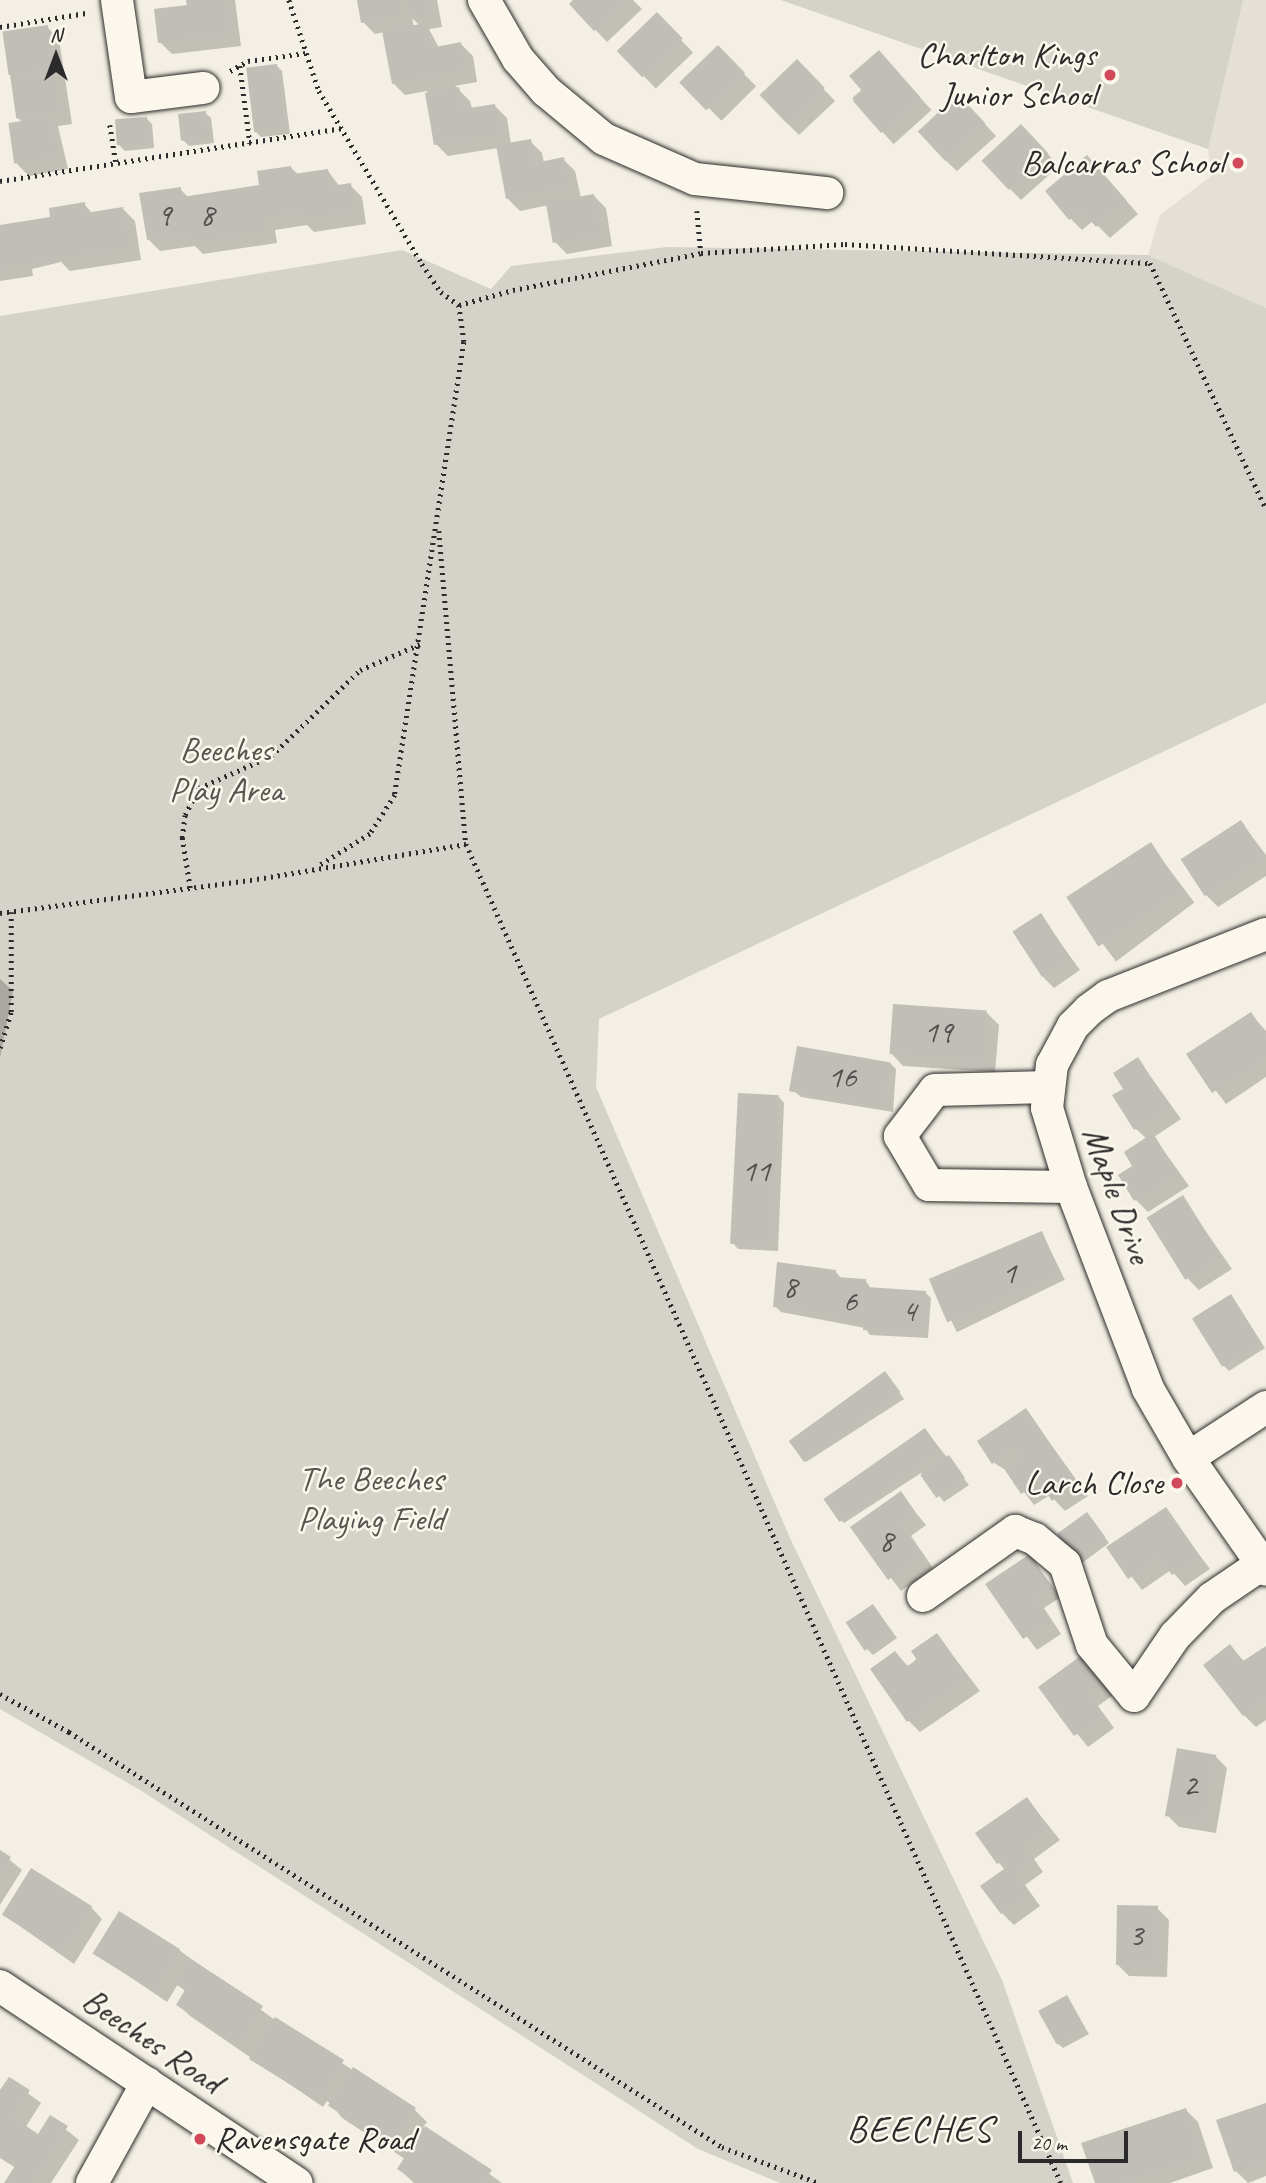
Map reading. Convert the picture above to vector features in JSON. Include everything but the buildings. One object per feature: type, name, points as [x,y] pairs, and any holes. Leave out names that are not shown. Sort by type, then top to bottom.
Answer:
[{"type":"street","points":[[484,0],[518,60],[546,91],[604,139],[695,179],[827,193]]},
{"type":"street","points":[[118,4],[131,97],[203,88]]},
{"type":"street","name":"Maple Drive","points":[[1264,1567],[1188,1458],[1149,1390],[1070,1187],[1051,1129],[1048,1087],[1052,1065],[1073,1026],[1108,996],[1266,934]]},
{"type":"street","points":[[1048,1087],[935,1090],[900,1136],[929,1185],[1070,1187]]},
{"type":"street","points":[[1188,1458],[1266,1407]]},
{"type":"street","points":[[923,1596],[1016,1531],[1043,1544],[1065,1564],[1074,1582],[1083,1622],[1092,1645],[1134,1696],[1175,1636],[1203,1607],[1264,1567]]},
{"type":"street","name":"Beeches Road","points":[[0,1986],[297,2183]]},
{"type":"street","points":[[92,2183],[147,2083]]},
{"type":"path","points":[[289,0],[319,91],[422,264],[441,292],[459,305],[464,342],[439,531],[395,795],[370,834],[317,867]]},
{"type":"path","points":[[0,27],[118,4]]},
{"type":"path","points":[[203,88],[240,66],[306,53]]},
{"type":"path","points":[[240,66],[250,143]]},
{"type":"path","points":[[0,181],[341,128]]},
{"type":"path","points":[[459,305],[513,290],[701,253],[845,244],[1150,263],[1266,508]]},
{"type":"path","points":[[439,531],[466,844],[1061,2183]]},
{"type":"path","points":[[190,888],[182,838],[185,815],[199,788],[271,756],[360,670],[420,644]]},
{"type":"path","points":[[0,913],[190,888],[466,844]]},
{"type":"path","points":[[0,1048],[11,1012],[11,912]]},
{"type":"path","points":[[0,1694],[69,1732],[722,2147],[819,2183]]},
{"type":"shaded area","name":"Charlton Kings Junior School","points":[[781,0],[1266,0],[1266,308],[1148,255],[1160,215],[1211,176],[1208,149]]},
{"type":"green space","name":"Charlton Kings Junior School","points":[[781,0],[1243,0],[1208,149]]},
{"type":"green space","name":"The Beeches Playing Field","points":[[667,247],[1148,255],[1266,308],[1266,703],[599,1019],[596,1087],[790,1538],[1002,1980],[1073,2183],[780,2183],[698,2149],[140,1790],[0,1709],[0,316],[402,250],[491,289],[511,266]]},
{"type":"place","name":"Charlton Kings Junior School","points":[[1110,75]]},
{"type":"place","name":"Balcarras School","points":[[1238,163]]},
{"type":"place","name":"Larch Close","points":[[1177,1483]]},
{"type":"place","name":"Ravensgate Road","points":[[200,2139]]},
{"type":"district","name":"BEECHES","points":[[920,2129]]},
{"type":"park label","name":"Beeches Play Area","points":[[226,770]]}]
